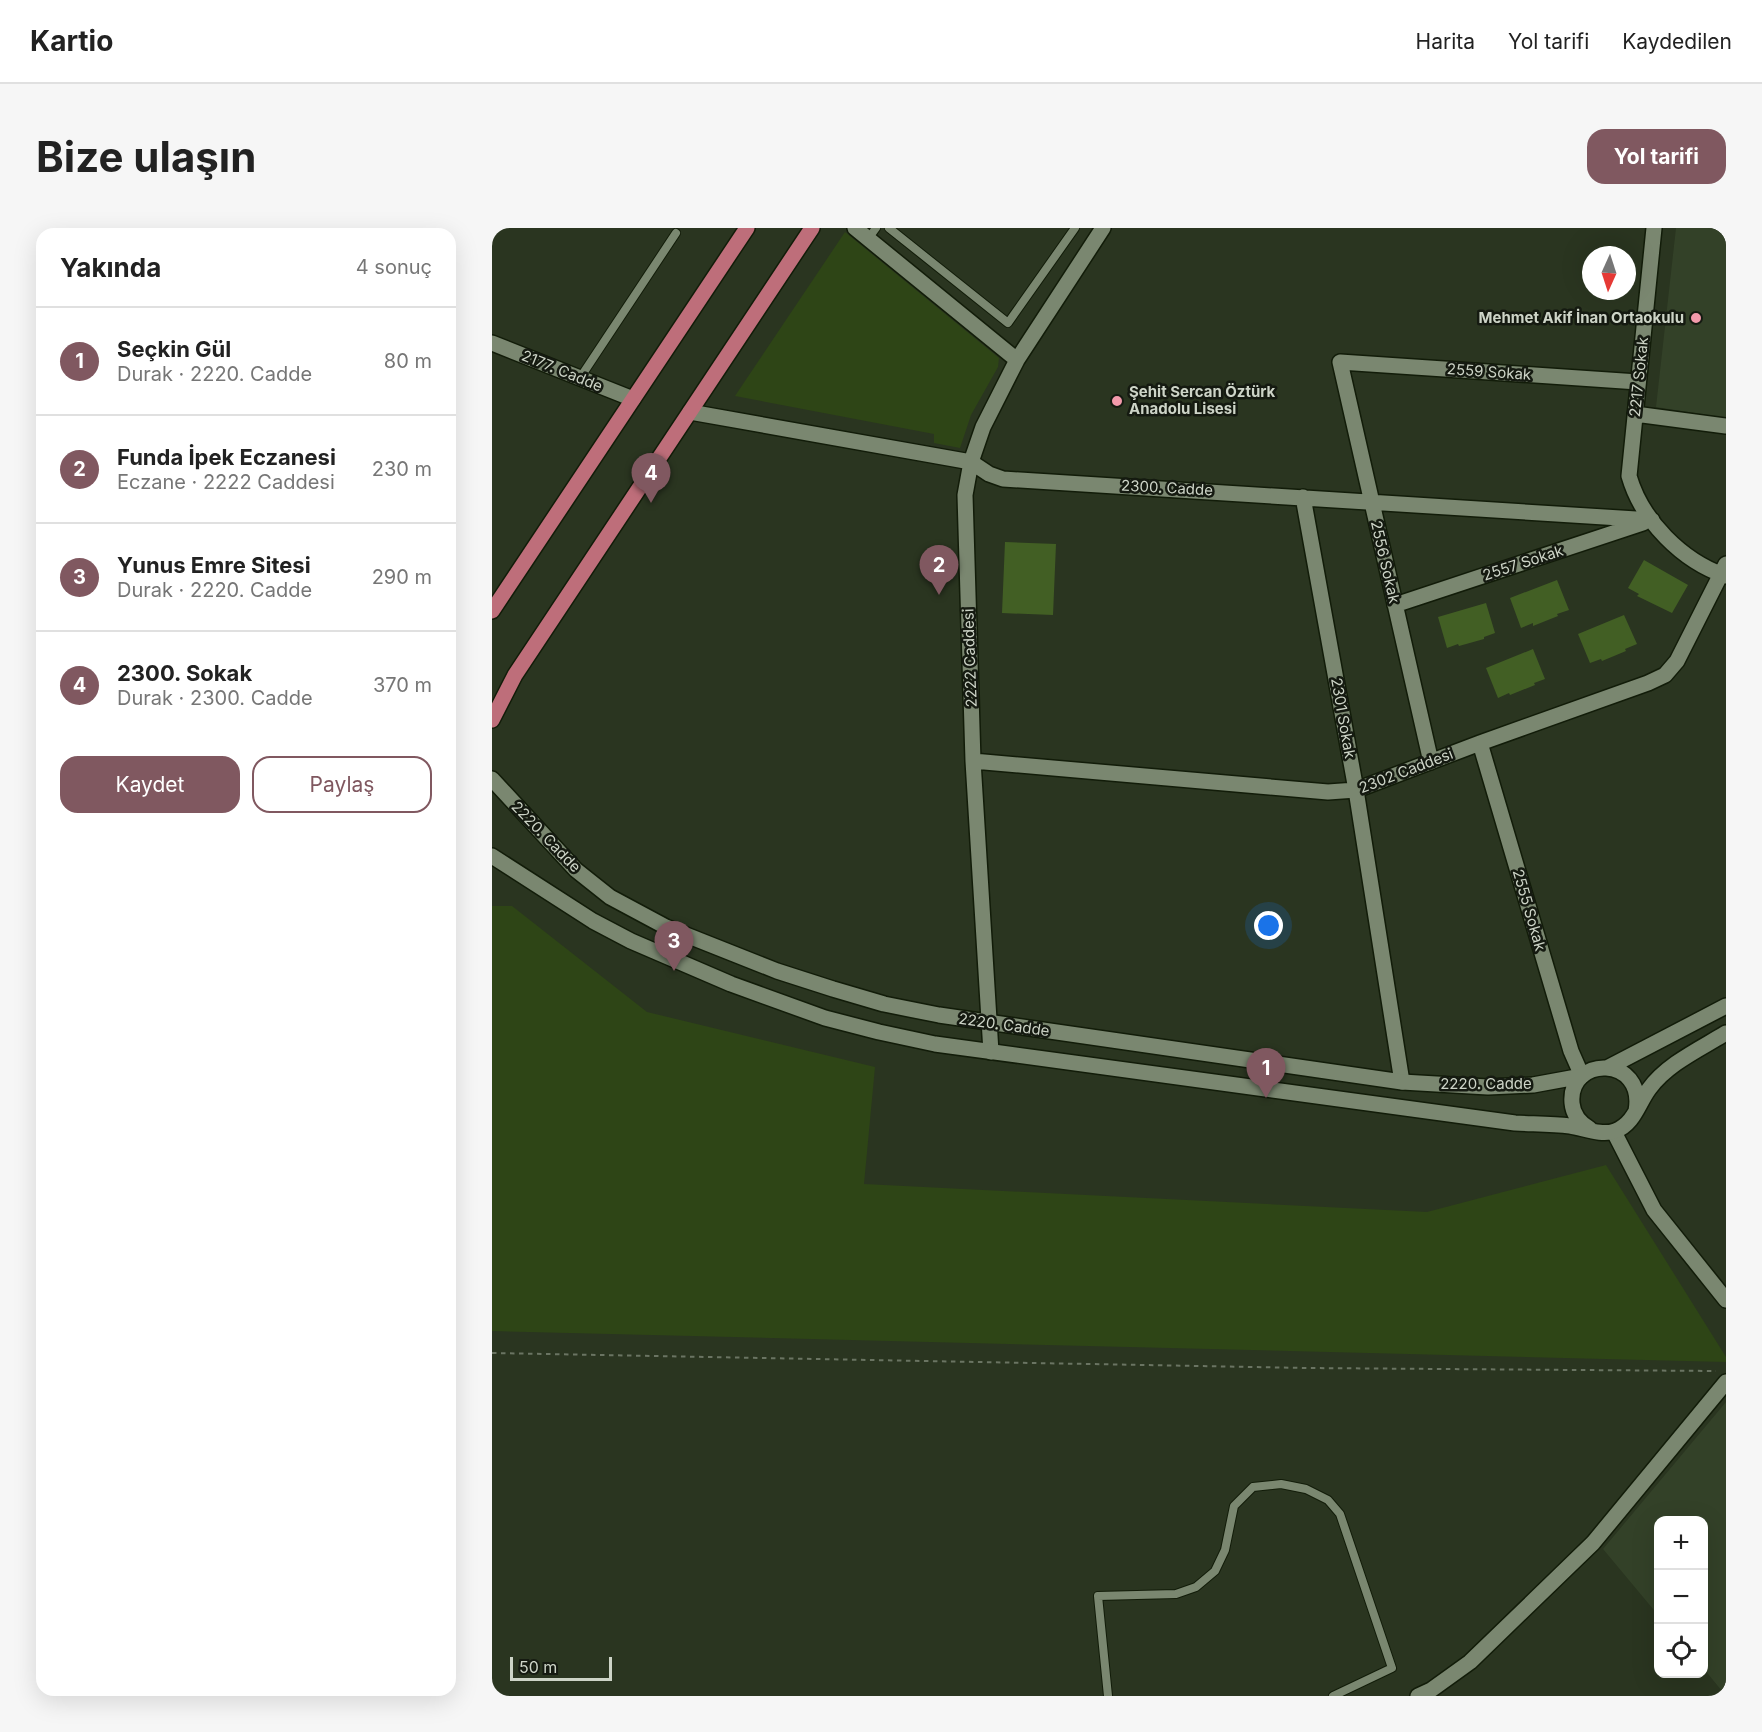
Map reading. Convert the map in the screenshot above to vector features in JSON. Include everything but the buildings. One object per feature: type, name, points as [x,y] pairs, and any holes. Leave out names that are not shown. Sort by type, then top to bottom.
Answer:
[{"type":"main road","points":[[492,611],[747,228]]},
{"type":"main road","points":[[492,720],[515,675],[812,228]]},
{"type":"street","points":[[855,228],[872,233],[1017,360]]},
{"type":"street","name":"2222 Caddesi","points":[[991,1052],[973,761],[965,495],[971,462],[983,427],[1017,360],[1103,228]]},
{"type":"street","name":"2217 Sokak","points":[[1654,228],[1629,476],[1634,492],[1652,520],[1675,545],[1698,564],[1724,571]]},
{"type":"street","name":"2177. Cadde","points":[[492,343],[633,399]]},
{"type":"street","name":"2559 Sokak","points":[[1340,362],[1638,382]]},
{"type":"street","name":"2556 Sokak","points":[[1340,362],[1431,762]]},
{"type":"street","name":"2300. Cadde","points":[[690,412],[971,462],[989,474],[1003,478],[1652,520]]},
{"type":"street","points":[[1635,414],[1726,426]]},
{"type":"street","name":"2301 Sokak","points":[[1303,496],[1356,790],[1402,1082]]},
{"type":"street","name":"2557 Sokak","points":[[1395,605],[1652,520]]},
{"type":"street","name":"2302 Caddesi","points":[[973,761],[1328,792],[1356,790],[1665,675],[1677,661],[1724,571]]},
{"type":"street","name":"2555 Sokak","points":[[1480,743],[1571,1051],[1582,1076]]},
{"type":"street","name":"2220. Cadde","points":[[492,779],[576,870],[610,897],[666,927],[748,961],[833,989],[884,1004],[939,1015],[1402,1082],[1499,1087],[1533,1085],[1582,1076],[1592,1070],[1607,1068],[1726,1006]]},
{"type":"street","name":"2220. Cadde","points":[[492,856],[593,921],[632,941],[731,984],[825,1018],[879,1032],[935,1044],[991,1052],[1515,1123],[1570,1126],[1603,1133],[1614,1132]]},
{"type":"street","points":[[1726,1033],[1672,1066],[1649,1089],[1631,1120],[1614,1132],[1654,1210],[1726,1300]]},
{"type":"street","points":[[1607,1068],[1623,1073],[1636,1089],[1638,1100],[1631,1120]]},
{"type":"street","points":[[1582,1076],[1572,1095],[1572,1106],[1583,1125],[1592,1131]]},
{"type":"street","points":[[1418,1696],[1470,1662],[1593,1543],[1721,1376]]},
{"type":"lane","points":[[889,228],[1008,323],[1075,228]]},
{"type":"lane","points":[[580,378],[676,233]]},
{"type":"lane","points":[[1108,1696],[1098,1596],[1176,1594],[1196,1587],[1215,1571],[1225,1550],[1234,1506],[1253,1487],[1281,1484],[1306,1489],[1328,1500],[1340,1514],[1392,1668],[1333,1696]]},
{"type":"path","points":[[492,1353],[1721,1376]]},
{"type":"shaded area","name":"Mehmet Akif İnan Ortaokulu","points":[[1676,228],[1726,228],[1726,418],[1656,407]]},
{"type":"shaded area","points":[[1726,1402],[1726,1696],[1708,1674],[1708,1516],[1654,1516],[1654,1610],[1603,1549]]},
{"type":"green space","points":[[845,232],[999,358],[998,367],[971,415],[960,448],[934,443],[934,434],[735,396]]},
{"type":"green space","points":[[492,906],[512,906],[647,1012],[875,1067],[864,1184],[1427,1212],[1606,1165],[1726,1357],[1726,1362],[492,1331]]},
{"type":"place","name":"Mehmet Akif İnan Ortaokulu","points":[[1696,318]]},
{"type":"place","name":"Şehit Sercan Öztürk Anadolu Lisesi","points":[[1117,401]]},
{"type":"place","name":"2300. Sokak","points":[[651,503]]},
{"type":"place","name":"Funda İpek Eczanesi","points":[[939,595]]},
{"type":"place","name":"Yunus Emre Sitesi","points":[[674,971]]},
{"type":"place","name":"Seçkin Gül","points":[[1266,1098]]}]
